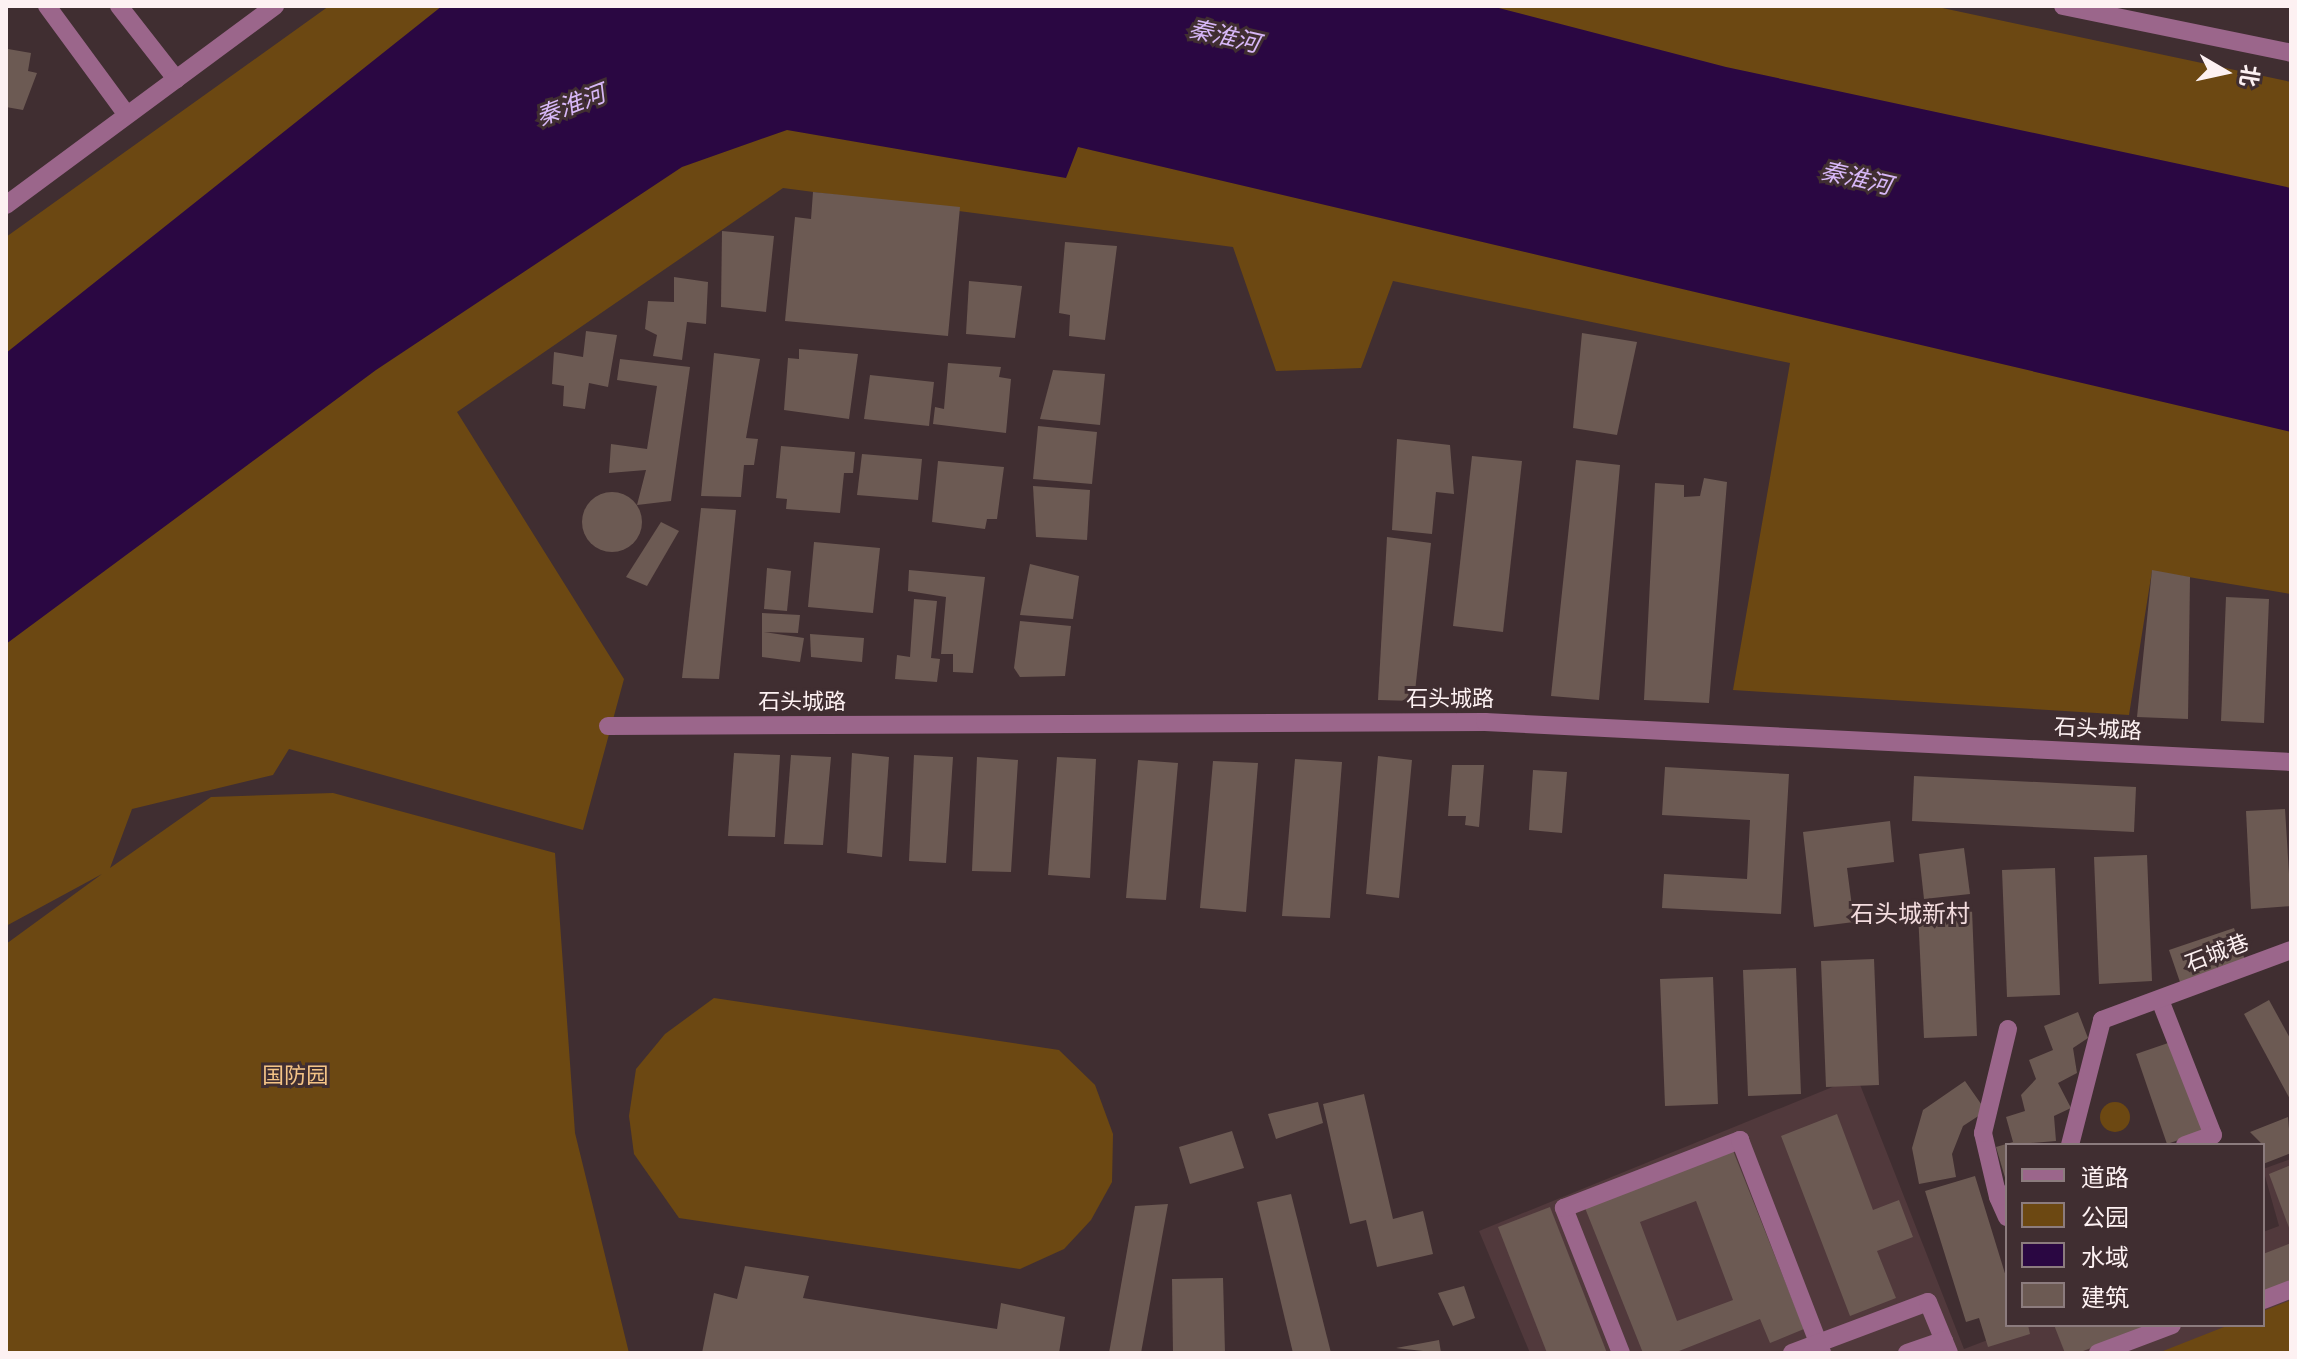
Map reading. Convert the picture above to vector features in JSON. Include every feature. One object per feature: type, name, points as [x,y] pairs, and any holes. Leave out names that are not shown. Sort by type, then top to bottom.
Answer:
[{"type":"street","points":[[47,6],[127,115]]},
{"type":"street","points":[[119,6],[176,79]]},
{"type":"street","points":[[6,205],[275,6]]},
{"type":"street","points":[[2063,6],[2291,53]]},
{"type":"street","name":"石头城路","points":[[608,726],[1485,722],[2291,762]]},
{"type":"street","name":"石城巷","points":[[2071,1143],[2102,1020],[2291,950]]},
{"type":"street","points":[[2160,1000],[2213,1135],[2191,1143]]},
{"type":"street","points":[[2002,1196],[1983,1133],[2008,1029]]},
{"type":"street","points":[[1621,1353],[1564,1208],[1740,1140],[1820,1348]]},
{"type":"street","points":[[2265,1299],[2291,1289]]},
{"type":"street","points":[[1792,1353],[1820,1348],[1928,1302],[1946,1346],[1907,1353]]},
{"type":"street","points":[[2098,1353],[2167,1327]]},
{"type":"shaded area","points":[[1857,1077],[1964,1349],[2022,1327],[2265,1327],[2265,1231],[2279,1226],[2265,1168],[2291,1159],[2291,1353],[1530,1353],[1479,1231]]},
{"type":"green space","name":"国防园","points":[[329,6],[1933,6],[2291,82],[2291,594],[2152,571],[2129,715],[1733,690],[1790,363],[1393,281],[1361,368],[1276,371],[1233,247],[783,188],[457,412],[624,679],[583,830],[289,749],[273,775],[132,809],[110,868],[211,797],[333,793],[555,853],[575,1133],[629,1353],[6,1353],[6,944],[102,874],[6,926],[6,237]]},
{"type":"green space","points":[[714,998],[1059,1050],[1095,1085],[1113,1134],[1112,1182],[1091,1220],[1064,1249],[1020,1269],[679,1218],[634,1154],[629,1116],[636,1069],[665,1034]]},
{"type":"green space","points":[[2115,1102],[2121,1103],[2129,1111],[2129,1123],[2121,1131],[2115,1132],[2109,1131],[2101,1123],[2100,1117],[2101,1111],[2109,1103]]},
{"type":"green space","points":[[2291,1300],[2291,1353],[2158,1353],[2224,1327],[2265,1327],[2265,1310]]},
{"type":"water","name":"秦淮河","points":[[442,6],[1491,6],[1726,67],[2291,188],[2291,432],[1078,147],[1066,178],[787,130],[682,167],[376,370],[6,644],[6,353]]},
{"type":"building","points":[[8,49],[31,53],[28,71],[37,73],[23,110],[6,107]]},
{"type":"building","points":[[813,192],[960,207],[948,336],[785,321],[795,217],[811,219]]},
{"type":"building","points":[[722,231],[774,236],[766,312],[721,307]]},
{"type":"building","points":[[1065,242],[1117,246],[1105,340],[1069,336],[1070,315],[1059,313]]},
{"type":"building","points":[[674,277],[708,282],[706,324],[687,322],[682,360],[653,356],[657,335],[645,329],[648,301],[674,302]]},
{"type":"building","points":[[969,281],[1022,286],[1015,338],[966,334]]},
{"type":"building","points":[[586,331],[617,335],[608,387],[589,383],[585,409],[563,406],[564,386],[552,384],[554,352],[583,357]]},
{"type":"building","points":[[1582,333],[1637,342],[1617,435],[1573,428]]},
{"type":"building","points":[[799,349],[858,354],[849,419],[784,410],[788,358],[799,359]]},
{"type":"building","points":[[714,353],[760,359],[746,438],[758,439],[754,465],[744,465],[741,497],[701,496]]},
{"type":"building","points":[[620,359],[690,367],[671,501],[637,505],[646,470],[609,473],[611,444],[647,449],[657,386],[617,380]]},
{"type":"building","points":[[948,363],[1001,367],[999,377],[1011,379],[1006,433],[933,424],[935,407],[944,409]]},
{"type":"building","points":[[1053,370],[1105,374],[1100,425],[1040,419]]},
{"type":"building","points":[[870,375],[934,382],[929,426],[864,419]]},
{"type":"building","points":[[1038,426],[1097,432],[1092,484],[1033,479]]},
{"type":"building","points":[[1397,439],[1450,445],[1454,494],[1436,492],[1432,534],[1392,530]]},
{"type":"building","points":[[781,446],[855,452],[853,473],[844,473],[840,513],[786,509],[787,499],[776,498]]},
{"type":"building","points":[[862,454],[922,459],[918,500],[857,495]]},
{"type":"building","points":[[1472,456],[1522,461],[1503,632],[1453,626]]},
{"type":"building","points":[[1576,460],[1620,465],[1599,700],[1551,696]]},
{"type":"building","points":[[938,461],[1004,467],[997,519],[987,519],[985,529],[932,522]]},
{"type":"building","points":[[1704,478],[1727,482],[1709,703],[1644,700],[1655,483],[1684,485],[1684,497],[1700,496]]},
{"type":"building","points":[[1033,486],[1090,490],[1087,540],[1036,537]]},
{"type":"building","points":[[612,492],[624,494],[633,501],[640,510],[640,534],[633,543],[624,550],[612,552],[600,550],[591,543],[584,534],[582,522],[584,510],[591,501],[600,494]]},
{"type":"building","points":[[701,508],[736,510],[719,679],[682,678]]},
{"type":"building","points":[[661,522],[679,531],[647,586],[626,577]]},
{"type":"building","points":[[1387,537],[1431,543],[1414,701],[1378,700]]},
{"type":"building","points":[[814,542],[880,548],[873,613],[808,607]]},
{"type":"building","points":[[1030,564],[1079,576],[1073,619],[1020,615]]},
{"type":"building","points":[[767,568],[791,571],[787,611],[764,609]]},
{"type":"building","points":[[909,570],[985,577],[973,673],[953,672],[953,654],[941,654],[946,597],[908,591]]},
{"type":"building","points":[[2152,570],[2190,577],[2188,719],[2137,717]]},
{"type":"building","points":[[2226,597],[2269,599],[2264,723],[2221,721]]},
{"type":"building","points":[[914,599],[937,601],[931,658],[940,659],[937,682],[895,679],[897,655],[910,657]]},
{"type":"building","points":[[762,613],[800,615],[798,633],[764,632],[804,638],[800,662],[762,657]]},
{"type":"building","points":[[1020,621],[1071,626],[1065,676],[1020,677],[1014,668]]},
{"type":"building","points":[[810,634],[864,638],[862,662],[811,657]]},
{"type":"building","points":[[734,753],[780,755],[775,837],[728,836]]},
{"type":"building","points":[[852,753],[889,757],[882,857],[847,853]]},
{"type":"building","points":[[791,755],[831,757],[823,845],[784,844]]},
{"type":"building","points":[[914,755],[953,757],[946,863],[909,861]]},
{"type":"building","points":[[1378,756],[1412,760],[1399,898],[1366,894]]},
{"type":"building","points":[[977,757],[1018,760],[1011,872],[972,871]]},
{"type":"building","points":[[1057,757],[1096,759],[1090,878],[1048,875]]},
{"type":"building","points":[[1295,759],[1342,762],[1330,918],[1282,916]]},
{"type":"building","points":[[1138,760],[1178,763],[1166,900],[1126,898]]},
{"type":"building","points":[[1213,761],[1258,763],[1246,912],[1200,908]]},
{"type":"building","points":[[1452,765],[1484,765],[1479,827],[1465,825],[1466,816],[1448,816]]},
{"type":"building","points":[[1665,767],[1789,774],[1781,914],[1662,908],[1664,874],[1747,879],[1750,820],[1662,815]]},
{"type":"building","points":[[1533,770],[1567,772],[1562,833],[1529,830]]},
{"type":"building","points":[[1914,776],[2136,787],[2134,832],[1912,821]]},
{"type":"building","points":[[2285,809],[2291,906],[2251,909],[2246,811]]},
{"type":"building","points":[[1890,821],[1894,862],[1847,868],[1854,922],[1814,927],[1803,832]]},
{"type":"building","points":[[1964,848],[1970,894],[1924,899],[1919,854]]},
{"type":"building","points":[[2147,855],[2152,981],[2099,984],[2094,857]]},
{"type":"building","points":[[2055,868],[2060,995],[2007,997],[2002,870]]},
{"type":"building","points":[[1972,910],[1977,1036],[1924,1038],[1918,912]]},
{"type":"building","points":[[2234,928],[2246,963],[2181,985],[2169,950]]},
{"type":"building","points":[[1874,959],[1879,1085],[1826,1087],[1821,961]]},
{"type":"building","points":[[1796,968],[1801,1094],[1748,1096],[1743,970]]},
{"type":"building","points":[[1713,977],[1718,1104],[1665,1106],[1660,979]]},
{"type":"building","points":[[2269,1000],[2291,1040],[2291,1101],[2244,1014]]},
{"type":"building","points":[[2078,1012],[2088,1038],[2073,1048],[2077,1073],[2058,1083],[2071,1108],[2054,1116],[2056,1141],[2010,1143],[2013,1142],[2006,1117],[2025,1111],[2021,1095],[2036,1079],[2029,1060],[2053,1050],[2044,1026]]},
{"type":"building","points":[[2174,1041],[2205,1131],[2167,1143],[2136,1054]]},
{"type":"building","points":[[1965,1081],[1986,1111],[1963,1126],[1952,1154],[1956,1177],[1919,1184],[1912,1148],[1923,1110]]},
{"type":"building","points":[[1364,1094],[1393,1219],[1423,1211],[1433,1254],[1377,1267],[1366,1220],[1350,1224],[1323,1104]]},
{"type":"building","points":[[1318,1102],[1323,1123],[1276,1139],[1268,1114]]},
{"type":"building","points":[[1837,1114],[1873,1210],[1899,1200],[1913,1237],[1877,1251],[1896,1298],[1850,1316],[1781,1136]]},
{"type":"building","points":[[2288,1117],[2291,1153],[2265,1163],[2265,1143],[2250,1132]]},
{"type":"building","points":[[1232,1131],[1244,1168],[1190,1184],[1179,1147]]},
{"type":"building","points":[[2005,1144],[2005,1178],[1996,1147]]},
{"type":"building","points":[[1732,1148],[1804,1329],[1770,1343],[1760,1319],[1674,1353],[1643,1353],[1585,1208]],"holes":[[[1696,1201],[1733,1300],[1677,1321],[1640,1222]]]},
{"type":"building","points":[[2291,1165],[2291,1233],[2269,1174]]},
{"type":"building","points":[[1975,1176],[2005,1274],[2005,1327],[2028,1327],[2030,1334],[1988,1347],[1979,1318],[1966,1322],[1925,1191]]},
{"type":"building","points":[[1291,1194],[1331,1353],[1293,1353],[1257,1202]]},
{"type":"building","points":[[1168,1204],[1141,1353],[1109,1353],[1135,1206]]},
{"type":"building","points":[[1550,1207],[1607,1353],[1547,1353],[1498,1227]]},
{"type":"building","points":[[2291,1243],[2291,1281],[2265,1291],[2265,1253]]},
{"type":"building","points":[[745,1266],[809,1276],[803,1298],[997,1329],[1001,1303],[1065,1317],[1059,1353],[702,1353],[714,1293],[737,1299]]},
{"type":"building","points":[[1223,1278],[1225,1353],[1173,1353],[1172,1279]]},
{"type":"building","points":[[1464,1286],[1475,1318],[1453,1326],[1438,1293]]},
{"type":"building","points":[[2055,1327],[2146,1327],[2078,1353],[2065,1353]]},
{"type":"building","points":[[1439,1340],[1441,1353],[1396,1348]]},
{"type":"district","name":"石头城新村","points":[[1910,915]]}]
